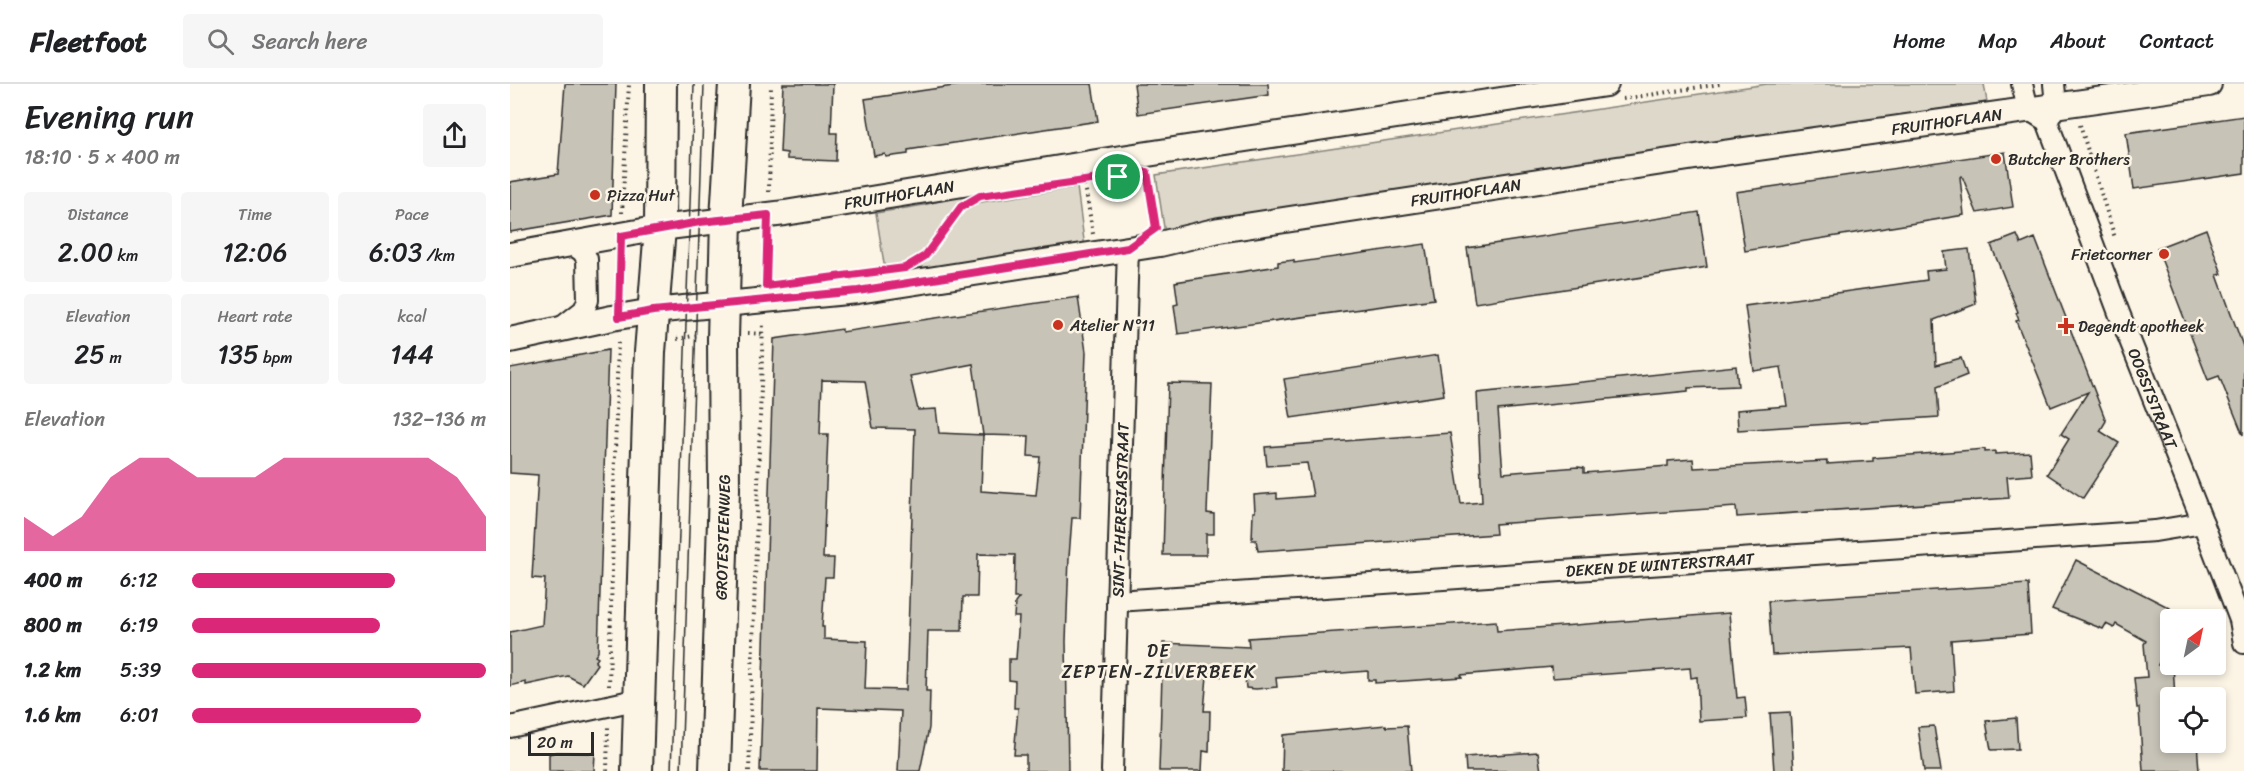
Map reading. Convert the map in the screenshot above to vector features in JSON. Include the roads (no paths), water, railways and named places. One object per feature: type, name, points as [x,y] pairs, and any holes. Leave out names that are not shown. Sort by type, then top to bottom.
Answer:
[{"type":"main road","points":[[637,771],[653,311],[660,228],[661,84]]},
{"type":"main road","points":[[726,219],[734,84]]},
{"type":"main road","name":"GROTESTEENWEG","points":[[715,771],[724,489],[723,304],[726,219]]},
{"type":"street","name":"OOGSTSTRAAT","points":[[2022,84],[2053,105],[2119,313],[2204,523],[2240,620],[2244,643]]},
{"type":"street","name":"FRUITHOFLAAN","points":[[510,340],[653,311],[870,289],[1160,244],[1230,228],[1702,156],[2209,84]]},
{"type":"street","name":"FRUITHOFLAAN","points":[[510,255],[660,228],[768,215],[1115,159],[1610,92]]},
{"type":"street","points":[[561,328],[584,310],[588,300],[588,259],[572,244]]},
{"type":"street","name":"SINT-THERESIASTRAAT","points":[[1112,771],[1128,248]]},
{"type":"street","name":"DEKEN DE WINTERSTRAAT","points":[[1117,601],[2143,532],[2204,523]]},
{"type":"street","points":[[510,727],[640,699]]},
{"type":"tram line","points":[[671,771],[694,84]]},
{"type":"tram line","points":[[681,771],[704,84]]},
{"type":"place","name":"Butcher Brothers","points":[[1996,159]]},
{"type":"place","name":"Pizza Hut","points":[[595,195]]},
{"type":"place","name":"Frietcorner","points":[[2164,254]]},
{"type":"place","name":"Atelier N°11","points":[[1058,325]]},
{"type":"place","name":"Degendt apotheek","points":[[2066,326]]},
{"type":"district","name":"DE ZEPTEN-ZILVERBEEK","points":[[1159,661]]}]
